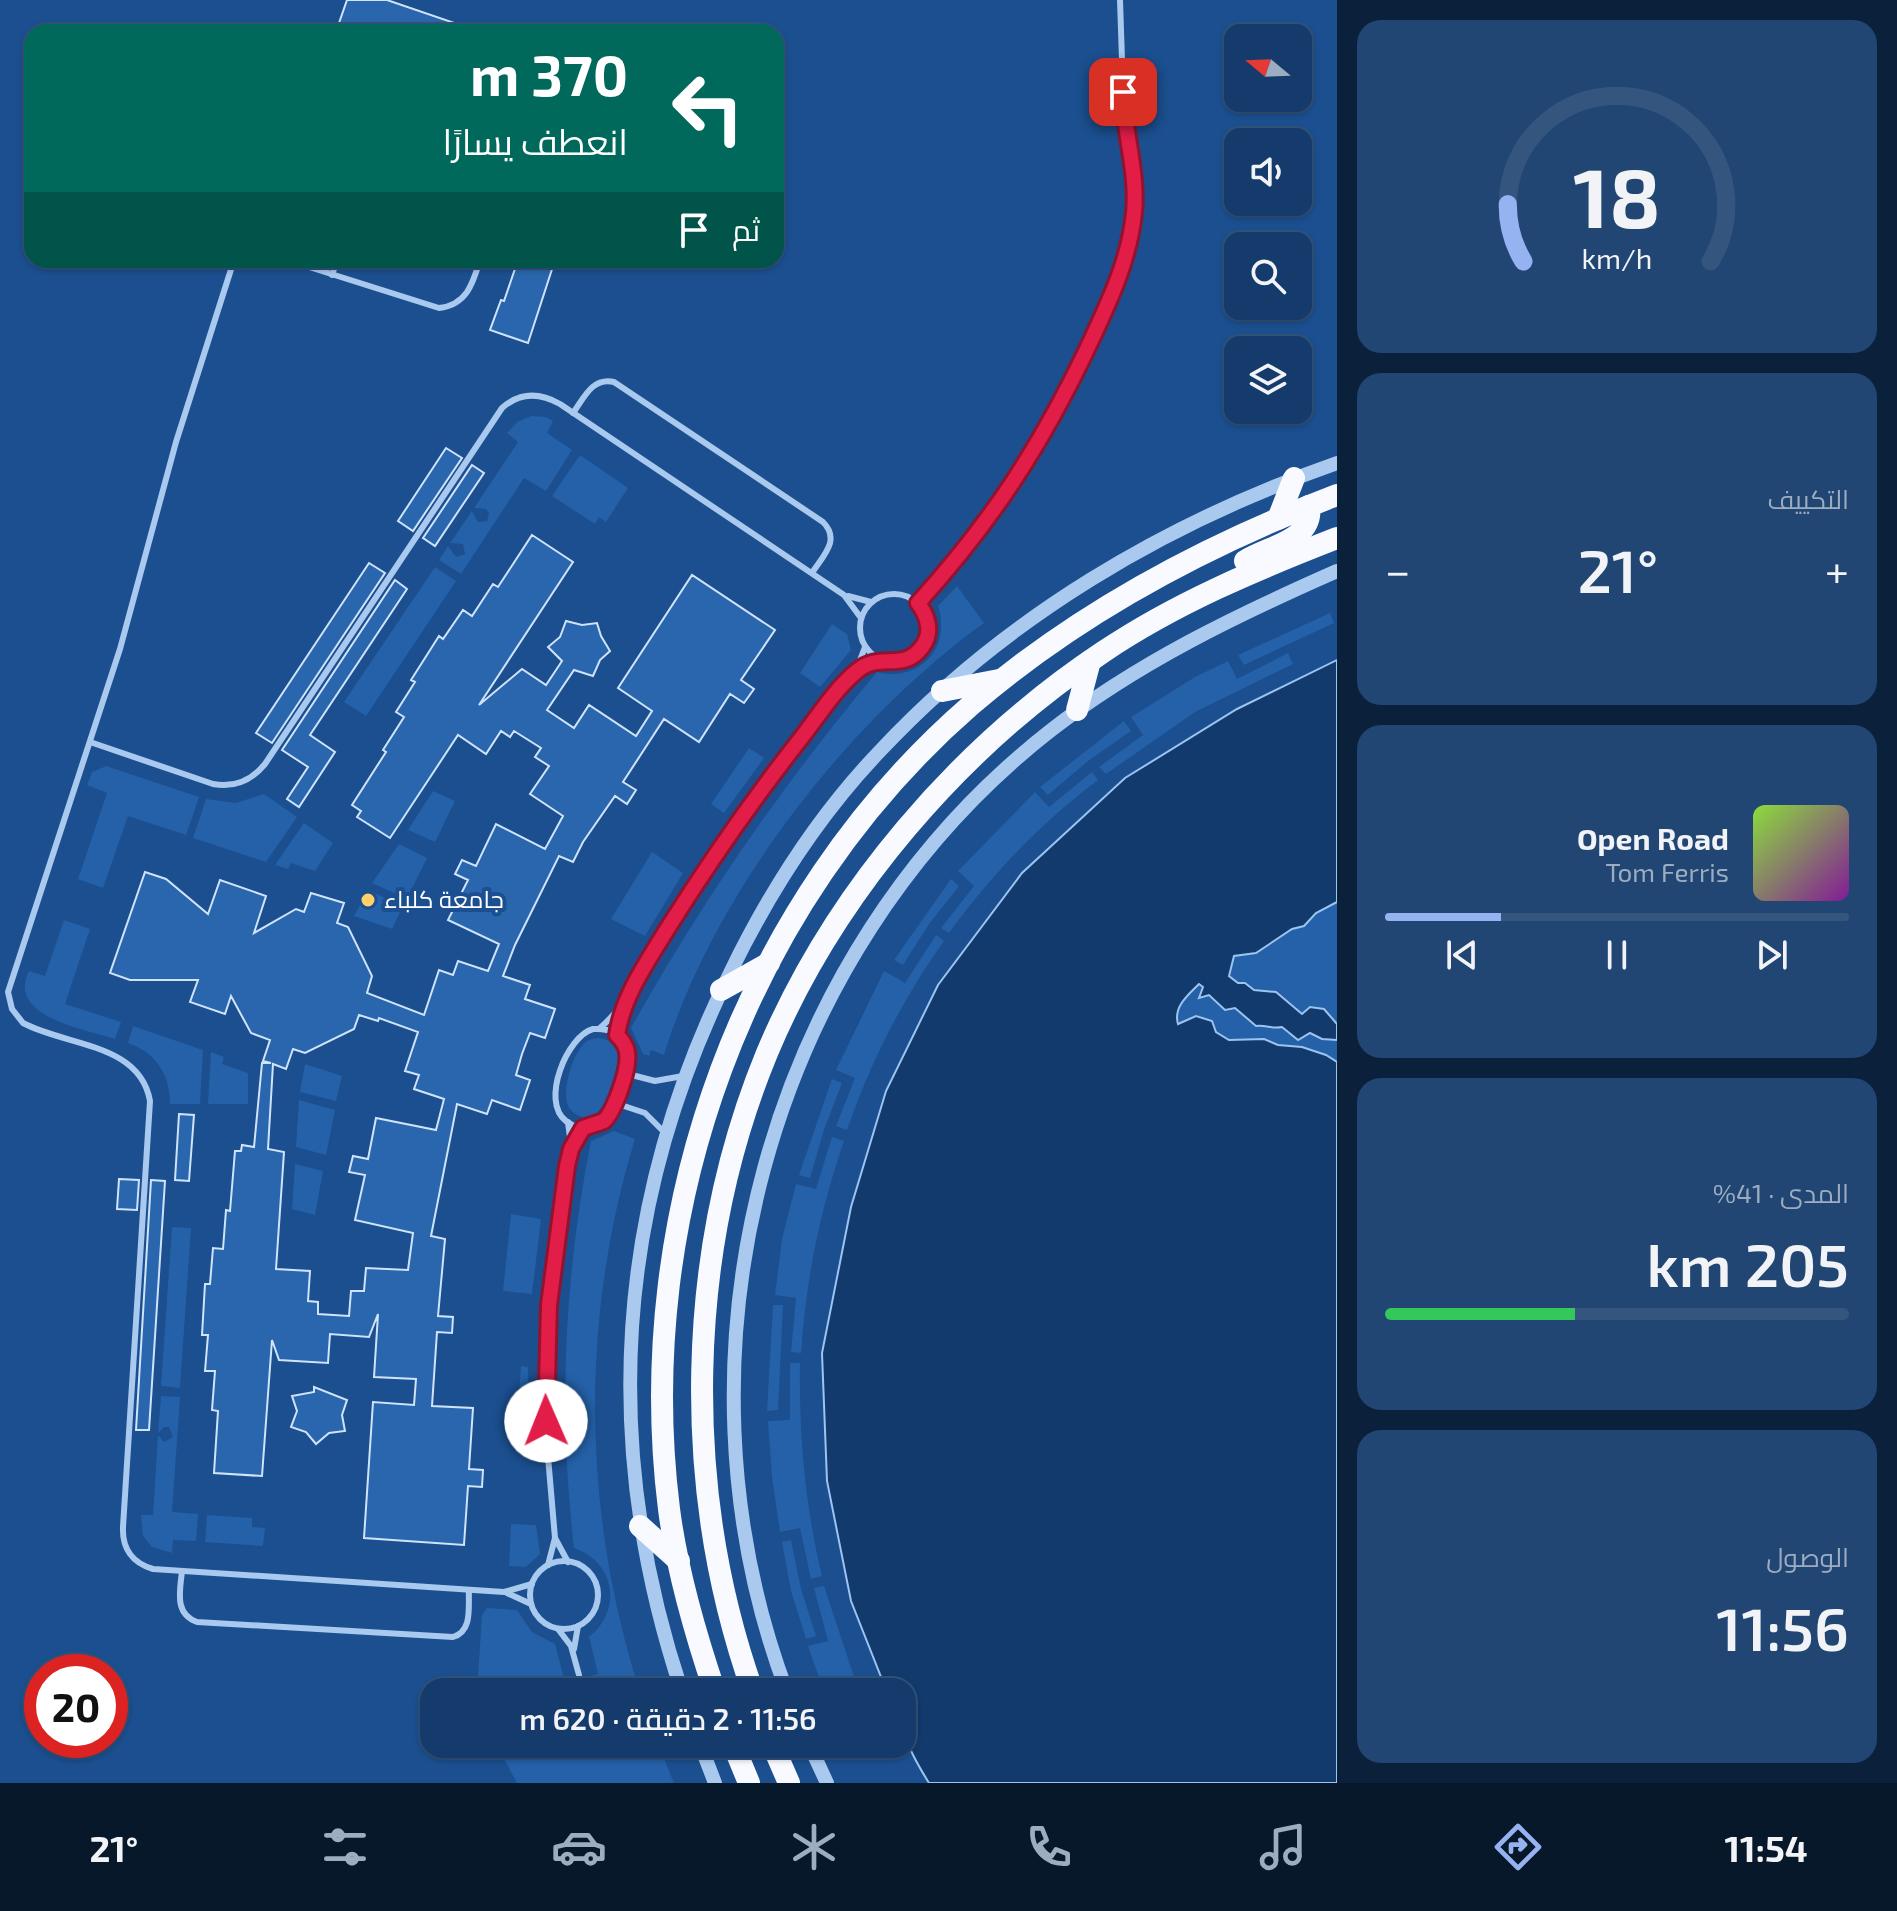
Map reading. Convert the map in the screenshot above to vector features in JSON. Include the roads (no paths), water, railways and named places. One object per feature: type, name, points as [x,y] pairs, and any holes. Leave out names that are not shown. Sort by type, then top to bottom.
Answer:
[{"type":"highway","points":[[1278,519],[1294,478]]},
{"type":"highway","points":[[711,1678],[679,1561],[670,1513],[662,1424],[664,1334],[682,1200],[705,1113],[733,1039],[769,963],[823,872],[878,801],[939,735],[1004,679],[1129,594],[1213,549],[1337,495]]},
{"type":"highway","points":[[1218,586],[1232,570],[1249,558],[1302,531],[1309,520],[1309,506]]},
{"type":"highway","points":[[748,1678],[735,1638],[717,1554],[706,1470],[703,1384],[707,1299],[729,1172],[754,1090],[784,1018],[842,917],[895,844],[945,787],[1038,700],[1139,629],[1218,586],[1337,538]]},
{"type":"highway","points":[[1077,710],[1090,661]]},
{"type":"highway","points":[[942,691],[1004,679]]},
{"type":"highway","points":[[721,990],[769,963]]},
{"type":"highway","points":[[640,1526],[679,1561]]},
{"type":"highway","points":[[739,1758],[749,1783]]},
{"type":"highway","points":[[778,1758],[789,1783]]},
{"type":"street","points":[[677,1678],[666,1645],[640,1526],[630,1396],[631,1350],[644,1233],[666,1134],[686,1075],[721,990],[774,888],[823,817],[879,751],[942,691],[1022,626],[1108,568],[1199,518],[1337,463]]},
{"type":"street","points":[[782,1678],[768,1637],[749,1557],[733,1431],[733,1357],[742,1266],[760,1177],[778,1119],[814,1028],[872,925],[922,859],[969,805],[1020,756],[1077,710],[1139,669],[1184,644],[1337,571]]},
{"type":"street","points":[[705,1758],[715,1783]]},
{"type":"street","points":[[815,1758],[827,1783]]},
{"type":"lane","points":[[918,603],[978,535],[1022,471],[1067,391],[1121,272],[1131,231],[1135,192],[1124,120],[1120,0]]},
{"type":"lane","points":[[231,268],[176,442],[132,611],[10,983],[9,1001],[17,1017],[31,1027],[124,1060],[139,1073],[148,1091],[150,1101],[122,1535],[127,1550],[138,1563],[153,1569],[504,1592],[532,1584]]},
{"type":"lane","points":[[311,268],[439,308],[454,305],[465,296],[477,268]]},
{"type":"lane","points":[[332,275],[334,268]]},
{"type":"lane","points":[[573,413],[595,384],[604,380],[614,382],[785,496],[823,522],[832,535],[830,545],[812,573]]},
{"type":"lane","points":[[90,742],[213,784],[230,785],[253,776],[265,764],[502,408],[517,397],[535,394],[552,399],[812,573],[844,595],[861,618]]},
{"type":"lane","points":[[891,593],[906,595],[918,603],[927,618],[925,643],[920,650],[897,662],[880,659],[865,647],[860,633],[861,618],[871,602],[891,593]]},
{"type":"lane","points":[[844,595],[871,602]]},
{"type":"lane","points":[[579,1675],[568,1639],[558,1629],[538,1618],[531,1604],[532,1584],[548,1565],[555,1538],[547,1445],[546,1351],[553,1259],[571,1149],[568,1122],[556,1106],[556,1087],[572,1043],[581,1034],[600,1028],[624,1004],[683,904],[783,761],[856,671],[865,647]]},
{"type":"lane","points":[[856,671],[880,659]]},
{"type":"lane","points":[[617,1035],[624,1004]]},
{"type":"lane","points":[[568,1122],[583,1128],[604,1121],[615,1103],[627,1050],[617,1035],[600,1028]]},
{"type":"lane","points":[[624,1073],[655,1081],[686,1075]]},
{"type":"lane","points":[[615,1103],[645,1113],[666,1134]]},
{"type":"lane","points":[[571,1149],[583,1128]]},
{"type":"lane","points":[[555,1538],[568,1562]]},
{"type":"lane","points":[[548,1565],[576,1564],[590,1574],[597,1590],[591,1615],[578,1626],[558,1629]]},
{"type":"lane","points":[[182,1571],[180,1600],[184,1614],[192,1621],[227,1624],[453,1637],[462,1634],[467,1627],[469,1590]]},
{"type":"lane","points":[[504,1592],[531,1604]]},
{"type":"lane","points":[[574,1653],[578,1626]]},
{"type":"place","name":"جامعة كلباء","points":[[368,900]]}]
